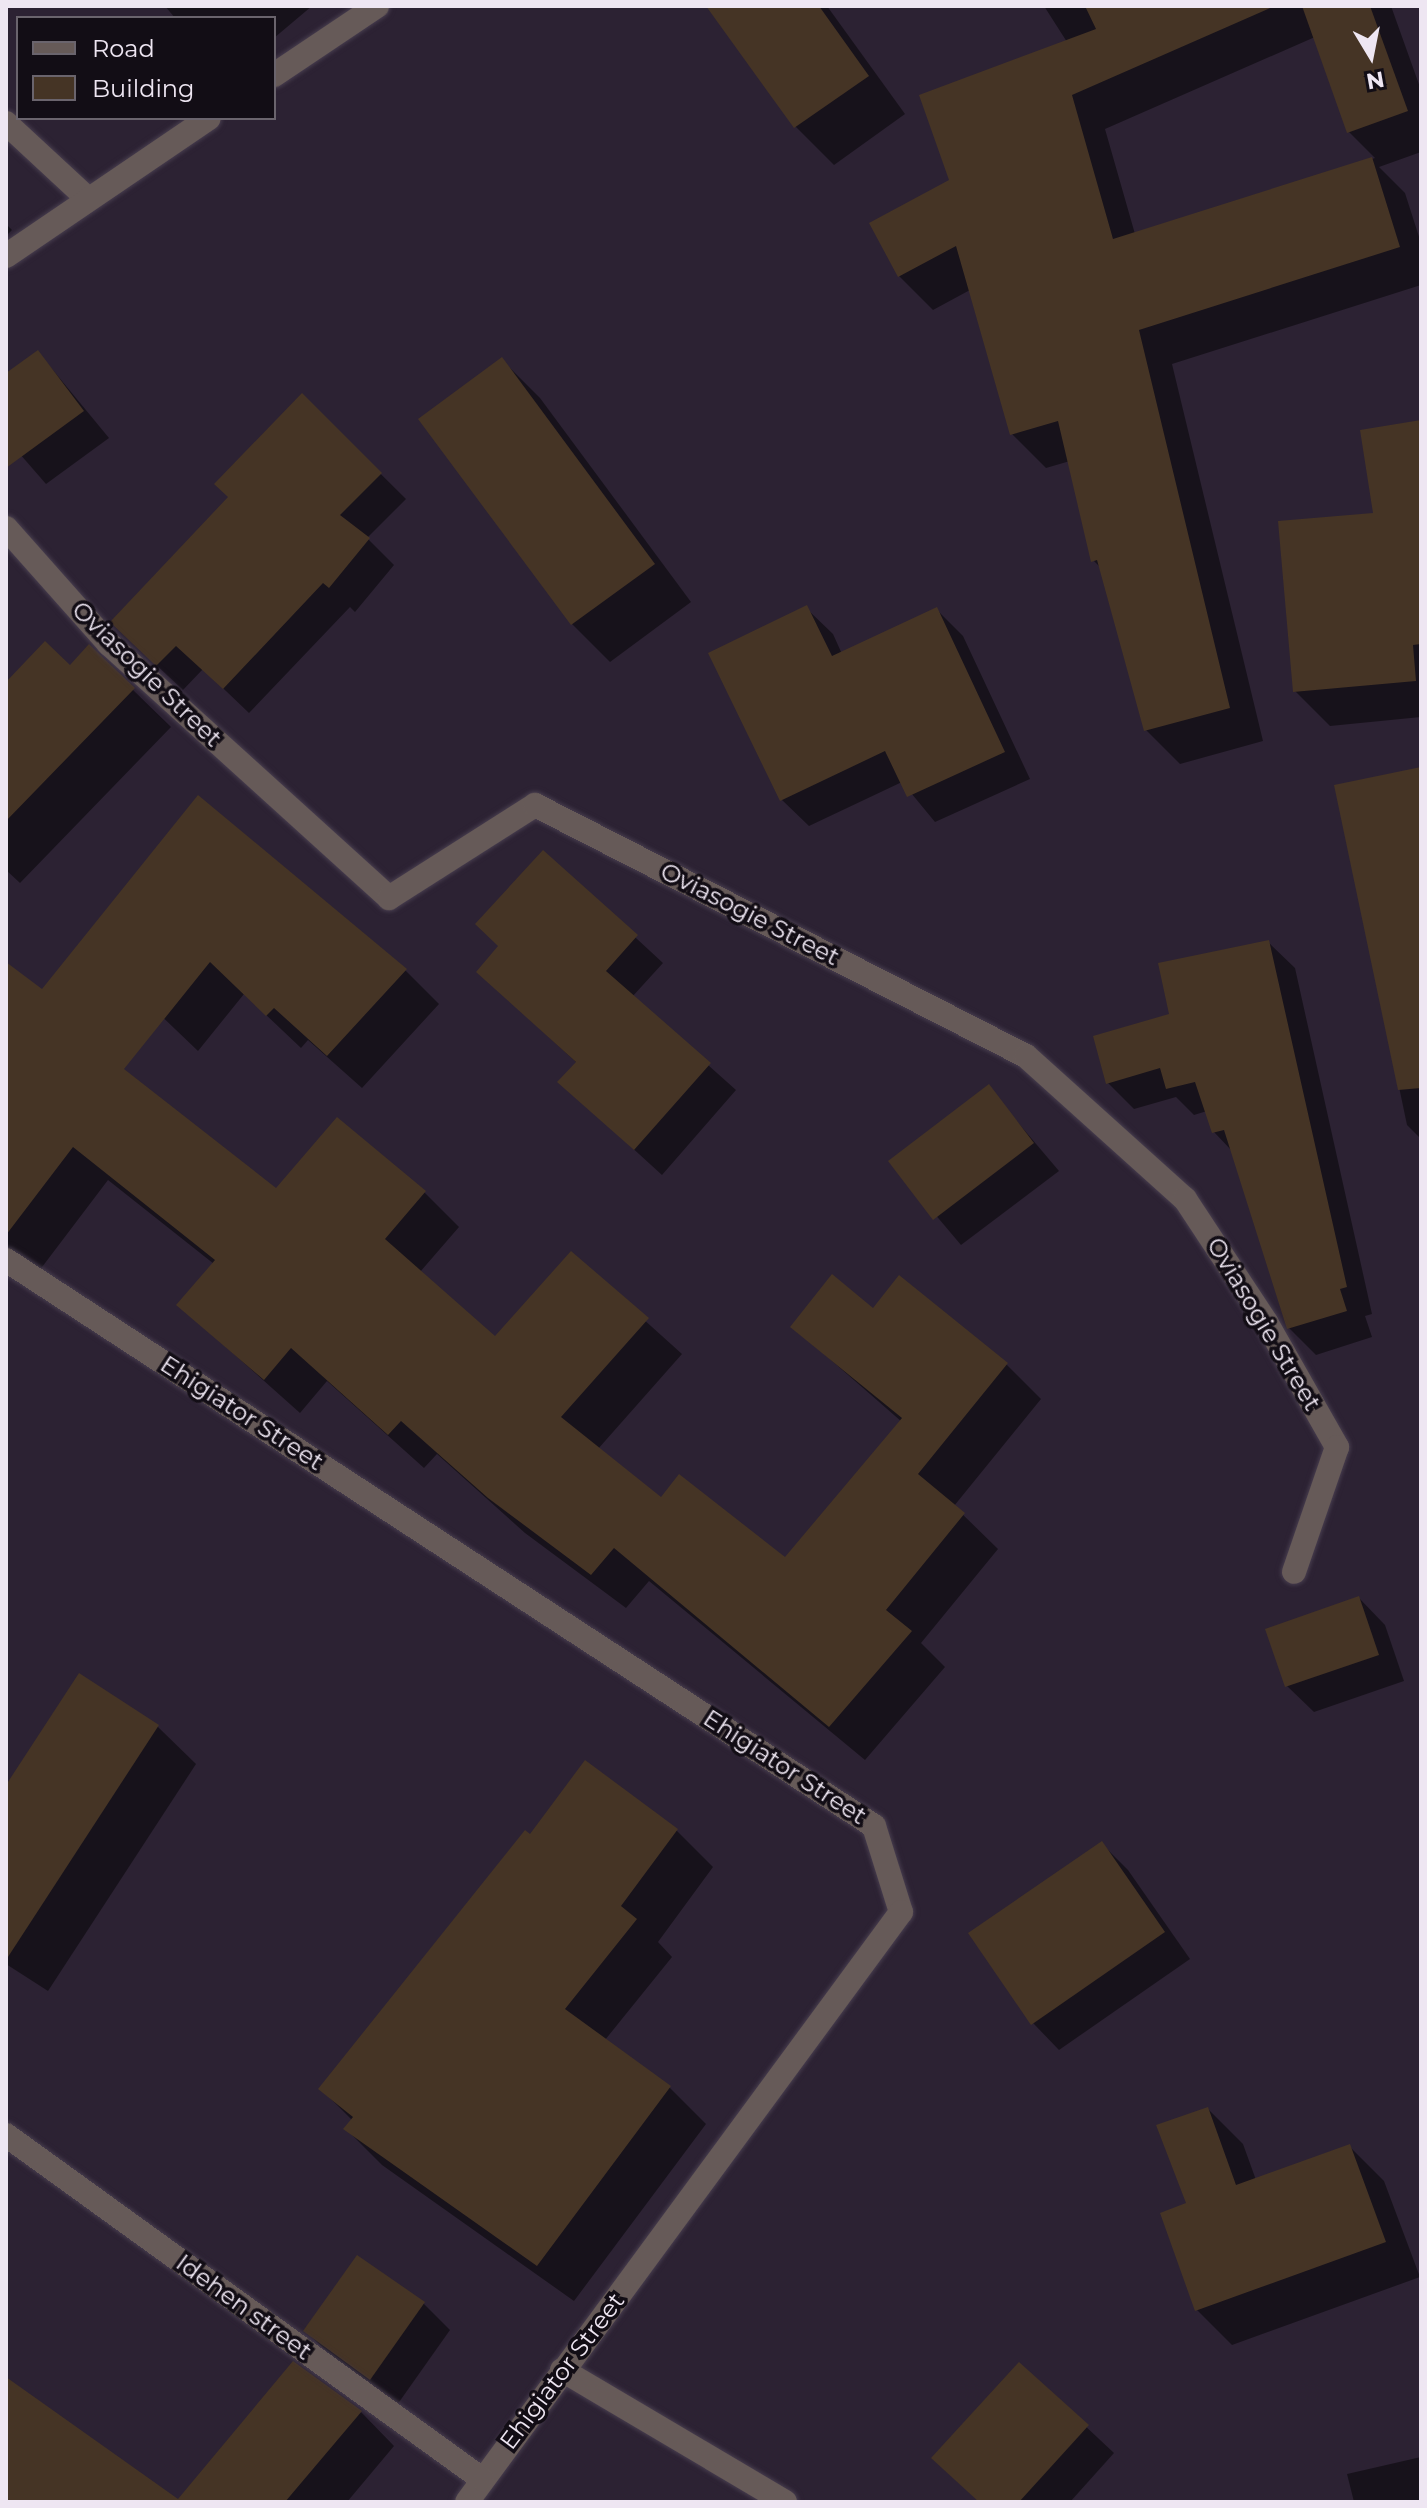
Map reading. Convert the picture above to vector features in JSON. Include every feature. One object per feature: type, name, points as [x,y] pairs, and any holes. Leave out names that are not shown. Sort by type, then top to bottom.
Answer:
[{"type":"street","points":[[276,74],[377,6]]},
{"type":"street","points":[[6,256],[206,120]]},
{"type":"street","points":[[6,123],[88,199]]},
{"type":"street","name":"Oviasogie Street","points":[[6,528],[109,644],[389,898],[535,805],[1026,1056],[1185,1199],[1266,1322],[1337,1447],[1294,1572]]},
{"type":"street","name":"Ehigiator Street","points":[[6,1260],[874,1826],[901,1912],[467,2502]]},
{"type":"street","name":"Idehen street","points":[[6,2135],[482,2479]]},
{"type":"street","points":[[562,2370],[785,2502]]},
{"type":"building","points":[[706,6],[819,6],[869,76],[794,128]]},
{"type":"building","points":[[1085,6],[1275,6],[1072,95],[1113,239],[1372,157],[1400,247],[1139,330],[1230,708],[1144,731],[1097,560],[1091,562],[1058,421],[1010,435],[956,246],[898,277],[869,223],[949,180],[919,95],[1096,29]]},
{"type":"building","points":[[1302,6],[1370,6],[1408,111],[1347,133]]},
{"type":"building","points":[[38,350],[84,411],[6,468],[6,373]]},
{"type":"building","points":[[502,357],[655,564],[571,625],[418,419]]},
{"type":"building","points":[[302,393],[382,473],[340,515],[370,538],[329,588],[323,583],[223,689],[176,646],[156,666],[110,622],[228,497],[214,484]]},
{"type":"building","points":[[1421,420],[1421,644],[1413,645],[1416,681],[1293,692],[1278,521],[1373,513],[1360,430]]},
{"type":"building","points":[[807,605],[832,656],[937,607],[1005,752],[907,797],[885,751],[780,801],[708,653]]},
{"type":"building","points":[[45,641],[70,665],[89,644],[135,688],[6,821],[6,682]]},
{"type":"building","points":[[1421,767],[1421,1088],[1398,1090],[1334,785]]},
{"type":"building","points":[[198,795],[407,969],[327,1056],[274,1008],[266,1016],[210,962],[124,1069],[276,1188],[337,1117],[426,1191],[385,1239],[495,1336],[571,1251],[649,1318],[561,1417],[661,1497],[679,1474],[785,1557],[902,1418],[790,1327],[832,1274],[873,1308],[899,1275],[1008,1363],[918,1474],[965,1513],[886,1610],[912,1631],[829,1727],[614,1548],[591,1575],[488,1498],[401,1421],[388,1435],[291,1348],[264,1380],[176,1305],[215,1260],[73,1147],[6,1235],[6,962],[42,989]]},
{"type":"building","points":[[543,850],[638,935],[606,971],[711,1063],[634,1150],[557,1082],[576,1062],[476,972],[498,946],[475,924]]},
{"type":"building","points":[[1269,940],[1347,1287],[1340,1289],[1347,1311],[1287,1329],[1224,1130],[1212,1133],[1195,1082],[1166,1089],[1160,1068],[1106,1084],[1093,1036],[1169,1014],[1158,963]]},
{"type":"building","points":[[989,1084],[1034,1143],[933,1220],[888,1161]]},
{"type":"building","points":[[1359,1596],[1379,1655],[1285,1687],[1265,1629]]},
{"type":"building","points":[[79,1673],[159,1725],[6,1960],[6,1785]]},
{"type":"building","points":[[585,1760],[678,1829],[621,1906],[637,1919],[565,2009],[671,2086],[537,2266],[343,2129],[353,2117],[318,2089],[525,1830],[530,1834]]},
{"type":"building","points":[[1102,1841],[1165,1932],[1031,2025],[968,1933]]},
{"type":"building","points":[[1208,2107],[1236,2185],[1350,2144],[1386,2242],[1195,2311],[1160,2213],[1186,2203],[1156,2125]]},
{"type":"building","points":[[357,2255],[425,2302],[370,2380],[303,2331]]},
{"type":"building","points":[[293,2361],[362,2411],[285,2502],[6,2502],[6,2377],[178,2499]]},
{"type":"building","points":[[1019,2362],[1089,2425],[1019,2502],[979,2502],[931,2458]]}]
